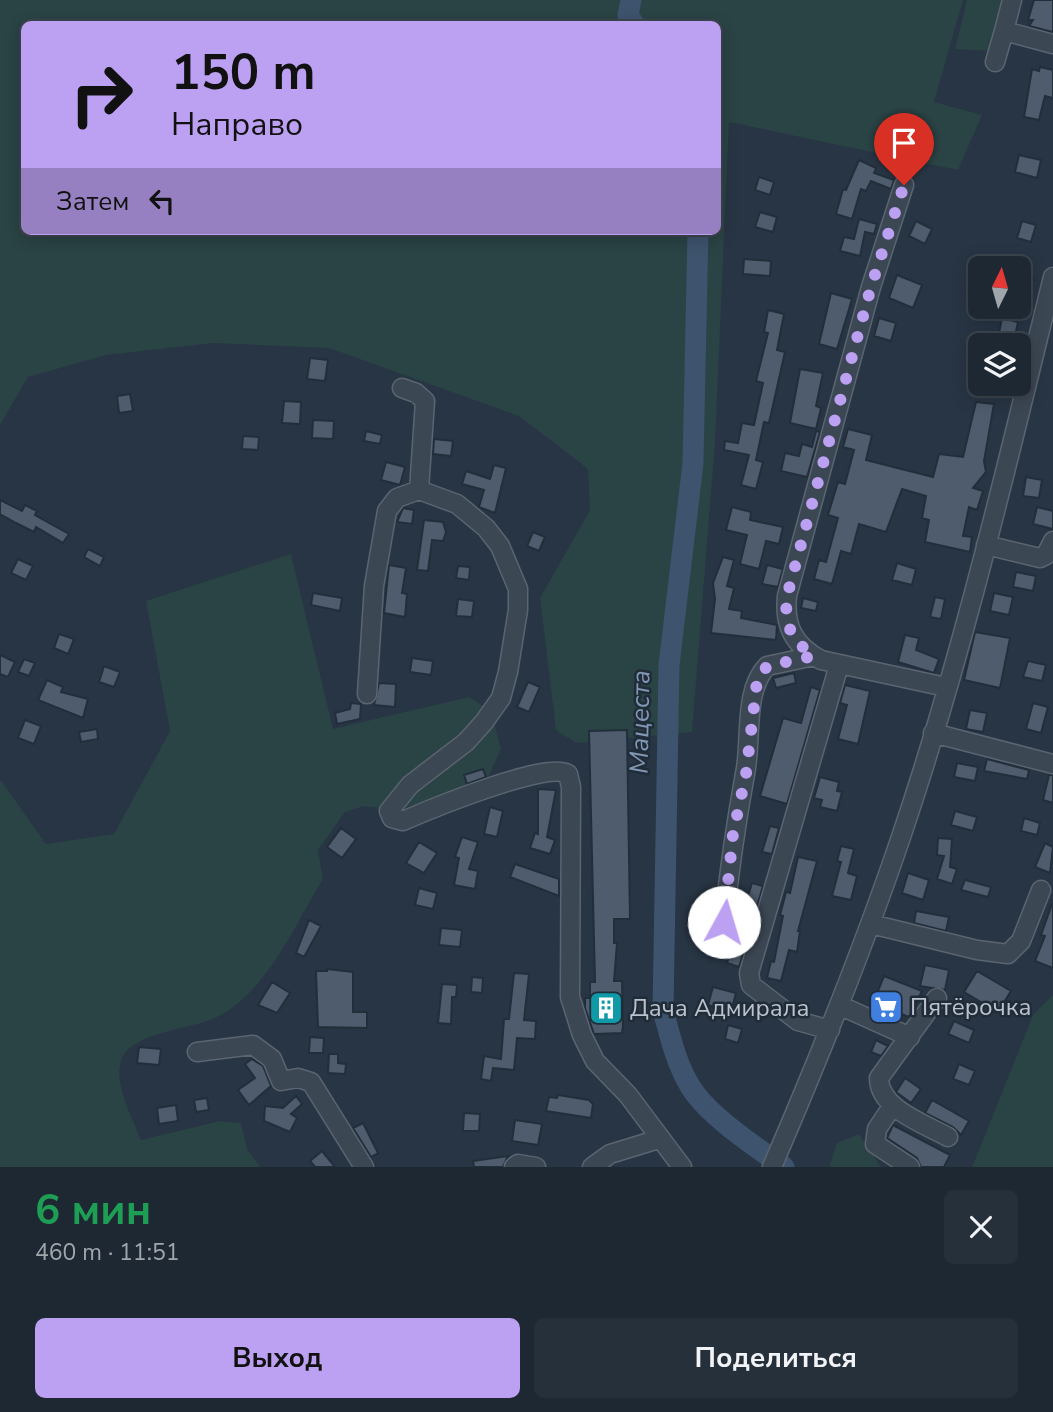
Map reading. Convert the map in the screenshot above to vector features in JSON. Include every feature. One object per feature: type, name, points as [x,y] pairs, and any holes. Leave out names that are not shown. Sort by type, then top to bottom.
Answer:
[{"type":"street","points":[[995,62],[1012,0]]},
{"type":"street","points":[[1004,31],[1053,44]]},
{"type":"street","points":[[904,185],[871,287],[787,596],[785,617],[788,631],[814,656],[839,666],[946,687]]},
{"type":"street","points":[[772,1167],[841,1006],[871,924],[933,733],[986,545],[1053,277]]},
{"type":"street","points":[[402,388],[416,393],[425,401],[419,490]]},
{"type":"street","points":[[367,694],[374,586],[387,511],[397,498],[419,490],[457,504],[486,528],[500,546],[518,589],[518,610],[501,698],[484,723],[466,742],[410,785],[389,811],[392,818],[403,821],[517,777],[557,769],[568,774],[571,787],[570,997],[574,1013],[595,1061],[628,1095],[682,1167]]},
{"type":"street","points":[[986,545],[1040,558],[1046,555],[1053,541]]},
{"type":"street","points":[[724,922],[733,834],[746,774],[757,681],[767,666],[814,656]]},
{"type":"street","points":[[830,1030],[798,1021],[751,985],[749,973],[839,666]]},
{"type":"street","points":[[933,733],[1053,764]]},
{"type":"street","points":[[871,924],[987,953],[1008,954],[1021,941],[1041,890]]},
{"type":"street","points":[[937,998],[879,1078],[880,1090],[893,1105],[948,1137]]},
{"type":"street","points":[[841,1006],[910,1037]]},
{"type":"street","points":[[197,1052],[253,1045],[272,1059],[281,1081],[298,1078],[311,1082],[364,1167]]},
{"type":"street","points":[[893,1105],[877,1129],[875,1144],[910,1167]]},
{"type":"street","points":[[593,1167],[610,1154],[659,1139]]},
{"type":"street","points":[[513,1167],[518,1164],[536,1167]]},
{"type":"green space","points":[[0,0],[963,0],[934,102],[982,115],[958,170],[729,122],[715,443],[692,732],[576,743],[556,730],[540,598],[590,510],[588,469],[519,416],[329,348],[213,343],[106,355],[28,377],[0,425]]},
{"type":"green space","points":[[967,0],[1006,0],[991,51],[955,49]]},
{"type":"green space","points":[[291,554],[333,729],[469,697],[491,711],[501,749],[487,780],[398,810],[364,806],[345,812],[318,850],[323,879],[278,956],[251,991],[235,1006],[217,1017],[138,1042],[122,1059],[122,1089],[141,1140],[220,1121],[241,1123],[247,1149],[260,1167],[0,1167],[0,779],[46,844],[114,834],[170,731],[146,601]]},
{"type":"green space","points":[[1053,995],[1053,1167],[972,1167],[1033,1015]]},
{"type":"green space","points":[[859,1134],[881,1167],[829,1167],[837,1143]]},
{"type":"building","points":[[1034,0],[1053,0],[1053,32],[1029,26],[1033,20],[1028,20]]},
{"type":"building","points":[[1040,67],[1053,70],[1053,98],[1045,96],[1039,120],[1024,117],[1032,69],[1039,71]]},
{"type":"building","points":[[1019,155],[1041,160],[1037,178],[1015,172]]},
{"type":"building","points":[[859,160],[876,168],[874,173],[894,180],[891,189],[871,181],[866,191],[861,189],[852,219],[836,214],[843,189],[846,190]]},
{"type":"building","points":[[759,177],[774,182],[770,195],[755,190]]},
{"type":"building","points":[[760,212],[777,217],[773,232],[755,227]]},
{"type":"building","points":[[859,219],[877,224],[874,234],[865,232],[860,256],[840,251],[844,237],[854,239]]},
{"type":"building","points":[[916,221],[932,229],[925,244],[909,236]]},
{"type":"building","points":[[1022,221],[1036,225],[1031,242],[1017,238]]},
{"type":"building","points":[[744,259],[771,261],[770,276],[743,274]]},
{"type":"building","points":[[897,275],[922,285],[913,308],[889,298]]},
{"type":"building","points":[[831,293],[852,299],[837,349],[819,344]]},
{"type":"building","points":[[768,310],[784,314],[777,350],[785,352],[769,423],[764,422],[756,460],[763,462],[756,489],[741,485],[749,455],[724,450],[725,441],[738,443],[742,423],[754,425],[763,383],[756,381],[768,333],[764,332]]},
{"type":"building","points":[[879,318],[896,323],[891,341],[874,336]]},
{"type":"building","points":[[1002,319],[1018,322],[1016,333],[999,333]]},
{"type":"building","points":[[310,358],[328,360],[325,381],[307,379]]},
{"type":"building","points":[[800,369],[823,373],[816,406],[821,408],[816,429],[790,423]]},
{"type":"building","points":[[130,394],[133,411],[119,413],[117,396]]},
{"type":"building","points":[[284,401],[301,402],[300,424],[282,423]]},
{"type":"building","points":[[976,402],[994,404],[984,461],[986,472],[973,488],[983,491],[977,510],[969,507],[963,536],[972,537],[970,552],[925,542],[929,520],[922,518],[926,496],[902,489],[886,532],[859,524],[851,554],[841,551],[832,584],[814,579],[819,560],[826,562],[838,518],[828,515],[838,482],[845,484],[854,450],[843,447],[848,429],[872,435],[866,460],[933,477],[939,454],[963,457]]},
{"type":"building","points":[[313,420],[334,421],[333,439],[312,438]]},
{"type":"building","points":[[366,431],[382,435],[380,444],[364,441]]},
{"type":"building","points":[[816,431],[820,432],[807,477],[781,471],[785,453],[799,456],[802,444],[812,447]]},
{"type":"building","points":[[243,436],[259,437],[258,450],[242,449]]},
{"type":"building","points":[[434,439],[453,441],[451,456],[433,454]]},
{"type":"building","points":[[386,462],[405,467],[400,485],[381,480]]},
{"type":"building","points":[[494,465],[506,468],[495,513],[479,507],[484,490],[462,484],[466,471],[490,479]]},
{"type":"building","points":[[1026,477],[1042,480],[1039,498],[1023,496]]},
{"type":"building","points":[[0,500],[22,511],[25,505],[37,511],[35,515],[69,534],[63,543],[36,527],[34,532],[0,514]]},
{"type":"building","points":[[732,507],[751,512],[750,520],[783,527],[779,544],[766,541],[759,569],[740,564],[747,535],[726,530]]},
{"type":"building","points":[[1037,507],[1053,511],[1053,529],[1033,524]]},
{"type":"building","points":[[403,508],[414,510],[412,524],[397,522]]},
{"type":"building","points":[[424,520],[443,522],[446,532],[443,541],[432,540],[428,571],[417,570]]},
{"type":"building","points":[[533,532],[545,537],[539,551],[527,546]]},
{"type":"building","points":[[88,549],[104,557],[100,566],[84,557]]},
{"type":"building","points":[[723,557],[734,560],[727,586],[734,588],[729,609],[742,611],[741,618],[777,625],[776,640],[711,633],[715,599],[713,583]]},
{"type":"building","points":[[18,559],[33,566],[26,580],[11,573]]},
{"type":"building","points":[[897,563],[916,569],[912,585],[892,580]]},
{"type":"building","points":[[389,565],[406,568],[402,593],[407,594],[405,617],[384,613]]},
{"type":"building","points":[[767,565],[783,569],[778,587],[762,584]]},
{"type":"building","points":[[458,566],[470,567],[469,580],[456,578]]},
{"type":"building","points":[[1016,572],[1036,576],[1033,591],[1013,587]]},
{"type":"building","points":[[313,593],[342,598],[340,611],[311,605]]},
{"type":"building","points":[[994,593],[1013,597],[1009,615],[990,611]]},
{"type":"building","points":[[935,597],[945,599],[941,619],[930,617]]},
{"type":"building","points":[[803,598],[818,602],[816,611],[801,608]]},
{"type":"building","points":[[458,599],[474,601],[472,617],[456,616]]},
{"type":"building","points":[[975,632],[1010,638],[1000,688],[964,680]]},
{"type":"building","points":[[59,634],[74,639],[68,654],[54,648]]},
{"type":"building","points":[[905,635],[919,638],[916,650],[939,659],[934,673],[898,662]]},
{"type":"building","points":[[0,655],[15,662],[8,677],[0,674]]},
{"type":"building","points":[[412,658],[433,661],[431,675],[410,672]]},
{"type":"building","points":[[24,659],[35,663],[29,676],[18,672]]},
{"type":"building","points":[[1028,661],[1046,665],[1042,681],[1023,677]]},
{"type":"building","points":[[104,666],[120,672],[114,687],[99,682]]},
{"type":"building","points":[[794,673],[796,683],[776,688],[773,678]]},
{"type":"building","points":[[47,680],[63,687],[61,692],[88,699],[83,718],[38,700]]},
{"type":"building","points":[[528,682],[540,687],[529,712],[517,707]]},
{"type":"building","points":[[379,683],[396,684],[395,707],[374,705]]},
{"type":"building","points":[[845,685],[870,691],[858,744],[838,739],[847,705],[840,703]]},
{"type":"building","points":[[811,687],[820,690],[787,804],[760,796],[783,718],[801,723]]},
{"type":"building","points":[[351,703],[361,704],[360,719],[337,724],[335,713],[350,709]]},
{"type":"building","points":[[1033,703],[1048,707],[1041,733],[1026,729]]},
{"type":"building","points":[[970,710],[987,713],[983,732],[966,729]]},
{"type":"building","points":[[25,720],[41,726],[34,744],[18,738]]},
{"type":"building","points":[[97,729],[98,739],[81,742],[79,732]]},
{"type":"building","points":[[627,730],[630,919],[614,919],[614,943],[617,943],[614,981],[622,981],[623,1026],[622,1033],[594,1034],[585,1008],[585,998],[590,998],[590,982],[595,982],[589,731]]},
{"type":"building","points":[[987,759],[1029,770],[1027,779],[984,771]]},
{"type":"building","points":[[957,763],[978,767],[975,781],[954,777]]},
{"type":"building","points":[[483,769],[486,777],[467,784],[464,775]]},
{"type":"building","points":[[1049,775],[1053,775],[1053,803],[1043,800]]},
{"type":"building","points":[[820,777],[839,782],[837,791],[842,792],[837,811],[820,807],[822,800],[814,798]]},
{"type":"building","points":[[538,789],[556,790],[547,837],[555,840],[550,854],[530,848],[535,833],[538,834]]},
{"type":"building","points":[[490,807],[503,811],[497,837],[484,834]]},
{"type":"building","points":[[955,811],[977,817],[973,831],[951,825]]},
{"type":"building","points":[[1024,818],[1040,823],[1037,835],[1021,831]]},
{"type":"building","points":[[770,826],[779,828],[772,854],[762,852]]},
{"type":"building","points":[[341,828],[356,839],[342,858],[327,847]]},
{"type":"building","points":[[462,837],[478,842],[469,869],[478,871],[475,889],[454,885],[459,858],[455,857]]},
{"type":"building","points":[[938,838],[952,839],[950,867],[957,869],[952,884],[937,879],[944,856],[937,855]]},
{"type":"building","points":[[419,842],[437,853],[424,873],[406,863]]},
{"type":"building","points":[[1045,843],[1053,847],[1050,873],[1035,867]]},
{"type":"building","points":[[841,846],[854,849],[848,873],[857,876],[851,900],[832,896],[841,862],[837,861]]},
{"type":"building","points":[[798,857],[817,861],[798,931],[797,952],[789,950],[781,981],[767,978],[771,961],[774,962],[783,916],[780,915],[786,892],[790,893]]},
{"type":"building","points":[[515,864],[559,879],[559,896],[510,877]]},
{"type":"building","points":[[908,873],[929,880],[923,900],[902,893]]},
{"type":"building","points":[[965,880],[991,887],[988,897],[961,890]]},
{"type":"building","points":[[752,883],[763,886],[739,967],[727,963]]},
{"type":"building","points":[[419,888],[437,893],[433,909],[415,905]]},
{"type":"building","points":[[1052,904],[1053,968],[1035,961],[1045,936],[1041,935]]},
{"type":"building","points":[[916,911],[949,917],[946,931],[914,923]]},
{"type":"building","points":[[309,920],[321,926],[304,957],[296,953]]},
{"type":"building","points":[[441,928],[462,930],[460,947],[439,945]]},
{"type":"building","points":[[925,965],[949,970],[945,990],[920,986]]},
{"type":"building","points":[[327,969],[353,972],[353,1012],[367,1012],[367,1028],[318,1027],[316,971]]},
{"type":"building","points":[[977,971],[1011,991],[998,1012],[964,992]]},
{"type":"building","points":[[514,973],[529,974],[524,1020],[536,1021],[535,1039],[517,1038],[514,1070],[493,1068],[491,1081],[481,1079],[484,1056],[501,1059],[504,1019],[509,1019]]},
{"type":"building","points":[[884,976],[922,991],[909,1017],[873,1003]]},
{"type":"building","points":[[472,977],[483,978],[482,993],[471,992]]},
{"type":"building","points":[[272,982],[290,993],[277,1013],[258,1005]]},
{"type":"building","points":[[442,984],[457,985],[456,997],[452,997],[451,1024],[438,1023]]},
{"type":"building","points":[[713,987],[736,993],[731,1012],[708,1005]]},
{"type":"building","points":[[954,1021],[974,1030],[969,1043],[948,1034]]},
{"type":"building","points":[[728,1025],[742,1029],[738,1043],[725,1039]]},
{"type":"building","points":[[310,1037],[324,1038],[323,1053],[309,1053]]},
{"type":"building","points":[[876,1040],[888,1046],[881,1056],[871,1052]]},
{"type":"building","points":[[139,1047],[161,1049],[159,1065],[137,1063]]},
{"type":"building","points":[[329,1054],[338,1054],[338,1063],[346,1064],[345,1074],[328,1073]]},
{"type":"building","points":[[252,1059],[263,1066],[271,1086],[249,1105],[238,1090],[255,1078],[245,1064]]},
{"type":"building","points":[[959,1064],[975,1071],[969,1085],[953,1079]]},
{"type":"building","points":[[905,1078],[921,1089],[911,1103],[896,1092]]},
{"type":"building","points":[[558,1095],[589,1100],[593,1104],[591,1118],[546,1111],[549,1097],[557,1098]]},
{"type":"building","points":[[296,1096],[302,1104],[291,1114],[297,1118],[290,1132],[264,1121],[265,1106],[283,1108]]},
{"type":"building","points":[[207,1098],[209,1110],[196,1112],[194,1100]]},
{"type":"building","points":[[932,1100],[969,1121],[961,1135],[953,1127],[925,1113]]},
{"type":"building","points":[[176,1105],[178,1121],[159,1124],[157,1108]]},
{"type":"building","points":[[464,1113],[480,1114],[479,1131],[463,1131]]},
{"type":"building","points":[[515,1120],[542,1124],[538,1145],[512,1141]]},
{"type":"building","points":[[363,1123],[378,1153],[371,1157],[353,1128]]},
{"type":"building","points":[[893,1125],[950,1155],[944,1167],[921,1167],[917,1158],[887,1138]]},
{"type":"building","points":[[322,1151],[335,1167],[315,1167],[310,1161]]},
{"type":"building","points":[[508,1156],[503,1167],[474,1167],[473,1161]]},
{"type":"waterway","name":"Мацеста","points":[[631,0],[628,15],[632,21]]},
{"type":"waterway","name":"Мацеста","points":[[698,235],[693,463],[669,665],[663,1010],[681,1068],[698,1097],[733,1130],[784,1167]]},
{"type":"place","name":"Пятёрочка","points":[[886,1007]]},
{"type":"place","name":"Дача Адмирала","points":[[606,1008]]},
{"type":"route","points":[[724,922],[733,834],[746,774],[755,690],[760,673],[767,666],[814,656],[788,631],[785,617],[787,596],[871,287],[904,185]]}]
